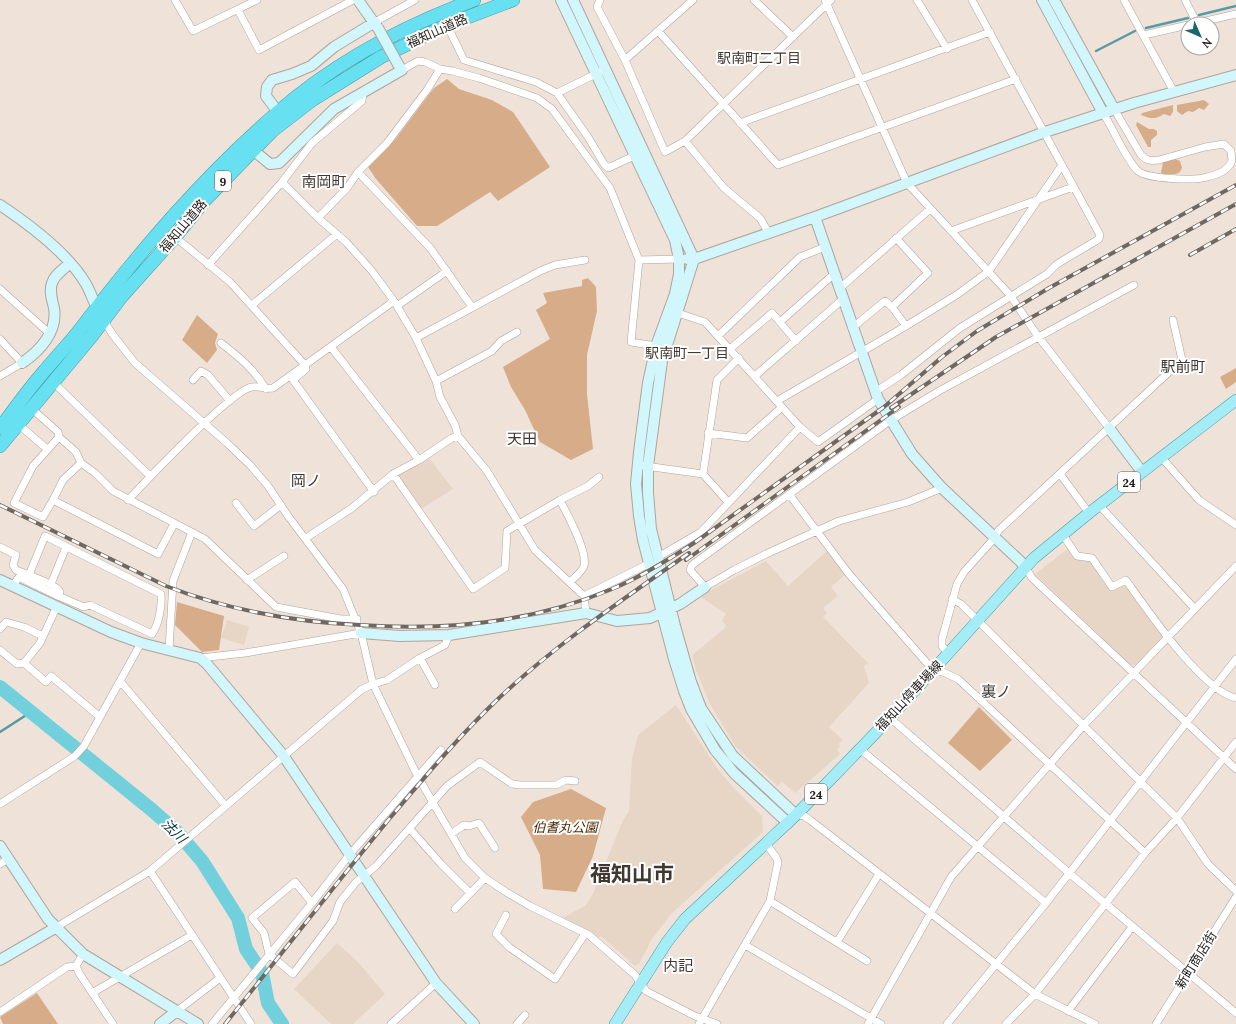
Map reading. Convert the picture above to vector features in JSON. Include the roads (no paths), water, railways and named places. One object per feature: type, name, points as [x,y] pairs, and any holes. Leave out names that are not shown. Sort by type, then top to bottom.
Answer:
[{"type":"highway","name":"福知山道路","points":[[0,428],[97,307],[166,225],[220,165],[278,112],[326,76],[374,46],[419,22],[474,0]]},
{"type":"highway","name":"福知山道路","points":[[0,446],[104,321],[122,296],[175,237],[205,200],[272,131],[312,100],[349,76],[412,41],[447,25],[513,0]]},
{"type":"main road","name":"福知山停車場線","points":[[615,1024],[640,982],[667,942],[685,919],[792,819],[890,718],[1034,558],[1089,513],[1236,400]]},
{"type":"street","points":[[175,0],[193,31],[257,0]]},
{"type":"street","points":[[238,10],[260,50],[353,0]]},
{"type":"street","points":[[358,0],[376,25],[400,68]]},
{"type":"street","points":[[278,112],[266,96],[267,87],[272,80],[311,66],[341,43],[376,25],[415,0]]},
{"type":"street","points":[[561,0],[601,72],[694,259],[662,361],[643,466]]},
{"type":"street","points":[[573,0],[634,156],[674,240],[679,259],[679,274],[675,294],[656,346],[648,383],[643,466],[648,493],[654,560],[667,612],[701,708],[715,732],[733,756],[792,819],[807,818],[996,962],[1035,994],[1095,1024]]},
{"type":"street","points":[[600,0],[597,7],[625,60],[665,152],[686,141],[828,1],[860,80],[906,183],[1010,295],[1039,338],[1142,472]]},
{"type":"street","points":[[625,60],[693,0]]},
{"type":"street","points":[[754,0],[793,37]]},
{"type":"street","points":[[917,0],[947,49]]},
{"type":"street","points":[[678,313],[705,322],[800,427],[818,442],[960,328],[1010,295],[1047,274],[1057,264],[1099,239],[1100,235],[972,0]]},
{"type":"street","points":[[1042,0],[1134,167],[1143,174],[1158,177],[1206,178],[1225,170],[1232,161],[1231,151],[1224,144],[1205,147],[1152,161],[1146,160],[1141,155],[1114,109],[1054,0]]},
{"type":"street","points":[[1124,0],[1174,92]]},
{"type":"street","points":[[1185,0],[1192,16]]},
{"type":"street","points":[[1220,18],[1236,14]]},
{"type":"street","points":[[447,25],[464,60],[536,82],[557,93],[608,168],[634,156]]},
{"type":"street","points":[[1144,35],[1180,27]]},
{"type":"street","points":[[658,31],[778,165],[1016,79]]},
{"type":"street","points":[[740,123],[947,49],[990,32]]},
{"type":"street","points":[[253,150],[270,164],[279,163],[334,108],[363,92],[400,68],[418,61],[425,62],[440,69],[478,78],[537,98],[552,109],[610,188],[639,260],[631,342],[656,346]]},
{"type":"street","points":[[318,218],[347,188],[358,172],[388,143],[427,90],[440,69]]},
{"type":"street","points":[[557,93],[601,72]]},
{"type":"street","points":[[639,260],[694,259],[768,232],[815,217],[1045,132],[1114,109],[1236,76]]},
{"type":"street","points":[[208,264],[282,182],[312,143],[362,101],[363,92]]},
{"type":"street","points":[[686,141],[724,188],[760,218],[768,232]]},
{"type":"street","points":[[777,401],[862,353],[958,294],[989,271],[1062,165]]},
{"type":"street","points":[[358,172],[431,249],[472,307]]},
{"type":"street","points":[[282,182],[318,218],[337,234],[372,271],[396,303],[416,338],[436,381],[440,397],[455,425],[458,436],[487,471],[535,550],[584,596],[586,613]]},
{"type":"street","points":[[951,231],[1073,187]]},
{"type":"street","points":[[0,205],[37,233],[70,263],[87,285],[104,321],[113,335],[135,363],[205,423],[250,465],[268,486],[343,589],[362,634],[373,684],[417,775],[462,855],[485,878],[530,906],[585,934],[633,973],[646,991],[701,1021],[717,1024]]},
{"type":"street","points":[[839,288],[930,209]]},
{"type":"street","points":[[815,217],[876,395],[912,454],[942,488],[1020,561],[1032,578],[1236,769]]},
{"type":"street","points":[[252,306],[337,234]]},
{"type":"street","points":[[175,237],[230,282],[305,365],[306,369],[293,380],[374,492]]},
{"type":"street","points":[[892,307],[928,273],[896,238]]},
{"type":"street","points":[[718,336],[800,257],[825,247]]},
{"type":"street","points":[[416,338],[540,271],[555,265],[585,260]]},
{"type":"street","points":[[0,376],[35,355],[44,345],[54,316],[50,290],[52,282],[70,263]]},
{"type":"street","points":[[128,500],[150,476],[230,401],[251,387],[266,389],[273,388],[396,303],[447,271]]},
{"type":"street","points":[[780,322],[834,274]]},
{"type":"street","points":[[705,588],[690,570],[692,565],[891,420],[939,391],[1134,285]]},
{"type":"street","points":[[0,289],[49,333]]},
{"type":"street","points":[[755,376],[843,299]]},
{"type":"street","points":[[852,328],[885,301],[892,307],[906,326]]},
{"type":"street","points":[[730,349],[772,313],[796,341]]},
{"type":"street","points":[[948,653],[942,646],[942,639],[952,599],[964,572],[999,530],[1183,361],[1173,320]]},
{"type":"street","points":[[436,381],[492,351],[501,341],[517,332]]},
{"type":"street","points":[[0,339],[22,363]]},
{"type":"street","points":[[221,343],[246,363],[259,377],[266,389]]},
{"type":"street","points":[[331,347],[418,460]]},
{"type":"street","points":[[703,474],[717,380],[739,358]]},
{"type":"street","points":[[193,380],[201,371],[208,375],[230,401]]},
{"type":"street","points":[[53,382],[150,476]]},
{"type":"street","points":[[708,433],[747,438],[782,407]]},
{"type":"street","points":[[31,408],[58,432],[59,438],[76,452],[81,463],[95,473],[113,491],[205,539],[276,607],[341,619],[356,619]]},
{"type":"street","points":[[18,424],[47,449]]},
{"type":"street","points":[[584,596],[654,560],[701,532],[800,427]]},
{"type":"street","points":[[306,538],[374,492],[393,474],[452,438],[458,436]]},
{"type":"street","points":[[59,438],[47,449],[33,466],[14,503],[43,517],[63,480],[81,463]]},
{"type":"street","points":[[1162,458],[1199,500],[1236,525]]},
{"type":"street","points":[[643,466],[703,474],[728,502]]},
{"type":"street","points":[[393,474],[473,589],[505,568],[507,531],[560,500],[588,486],[599,477]]},
{"type":"street","points":[[1060,474],[1089,513]]},
{"type":"street","points":[[0,580],[111,632],[141,643],[200,658],[245,653],[362,634],[449,636],[586,613],[617,621],[650,618],[667,612],[734,570],[839,521],[908,502],[942,488]]},
{"type":"street","points":[[789,494],[849,574],[933,670],[943,672],[958,679],[1145,853]]},
{"type":"street","points":[[53,500],[158,554],[174,524]]},
{"type":"street","points":[[560,500],[571,522],[585,559],[583,568],[570,582]]},
{"type":"street","points":[[236,503],[254,526],[281,505]]},
{"type":"street","points":[[1099,506],[1195,609]]},
{"type":"street","points":[[170,650],[173,581],[192,532]]},
{"type":"street","points":[[1063,535],[1077,556],[1092,558],[1112,587],[1126,580],[1156,623],[1196,671],[1215,686],[1236,698]]},
{"type":"street","points":[[13,585],[19,578],[84,607],[90,605],[152,634],[155,629],[162,601],[161,594],[45,536],[29,575]]},
{"type":"street","points":[[0,547],[16,555],[13,563],[14,568],[59,589],[58,596]]},
{"type":"street","points":[[51,584],[66,547]]},
{"type":"street","points":[[247,580],[284,556]]},
{"type":"street","points":[[870,1021],[950,877],[1048,764],[1236,566]]},
{"type":"street","points":[[952,599],[961,604],[1177,818],[1208,864],[1236,891]]},
{"type":"street","points":[[0,650],[17,664],[24,663],[40,643],[57,606]]},
{"type":"street","points":[[0,628],[6,622],[24,627],[43,636]]},
{"type":"street","points":[[0,960],[150,871],[283,755],[361,690],[373,684],[387,680],[420,658],[445,645],[449,636]]},
{"type":"street","points":[[0,804],[75,756],[84,746],[141,643]]},
{"type":"street","points":[[200,658],[215,672],[283,755],[436,983],[474,1024]]},
{"type":"street","points":[[420,658],[435,685]]},
{"type":"street","points":[[947,1024],[996,962],[1046,903],[1236,659]]},
{"type":"street","points":[[24,663],[46,682],[51,676],[100,717]]},
{"type":"street","points":[[120,681],[225,805]]},
{"type":"street","points":[[890,718],[1132,927],[1236,1013]]},
{"type":"street","points":[[1006,1024],[1035,994],[1145,853],[1177,818],[1236,742]]},
{"type":"street","points":[[860,749],[1046,903]]},
{"type":"street","points":[[212,1024],[312,904],[350,854],[417,775],[441,750]]},
{"type":"street","points":[[312,904],[295,882],[252,918],[264,933],[267,957],[293,974],[333,921],[340,902],[356,882],[376,866],[447,786],[480,762],[512,784],[556,785],[566,780],[575,781]]},
{"type":"street","points":[[451,834],[464,825],[469,826],[479,824],[495,848]]},
{"type":"street","points":[[410,829],[441,864],[470,893]]},
{"type":"street","points":[[701,1021],[770,901],[778,862],[766,844]]},
{"type":"street","points":[[0,846],[4,861],[55,928],[83,954],[198,1024]]},
{"type":"street","points":[[150,871],[251,1024]]},
{"type":"street","points":[[837,942],[879,874]]},
{"type":"street","points":[[455,909],[485,878]]},
{"type":"street","name":"新町商店街","points":[[1156,1024],[1236,897]]},
{"type":"street","points":[[770,901],[867,960]]},
{"type":"street","points":[[506,915],[496,934],[509,947],[555,979],[585,934]]},
{"type":"street","points":[[1068,1011],[1132,927]]},
{"type":"street","points":[[92,993],[192,935]]},
{"type":"street","points":[[745,945],[870,1021],[881,1024]]},
{"type":"street","points":[[76,966],[83,954]]},
{"type":"street","points":[[76,966],[113,1024]]},
{"type":"street","points":[[0,1012],[66,967],[76,966]]},
{"type":"street","points":[[160,1024],[220,978]]},
{"type":"street","points":[[391,1024],[436,983]]},
{"type":"street","points":[[517,1024],[525,1015]]},
{"type":"waterway","points":[[1199,15],[1236,6]]},
{"type":"waterway","points":[[1146,28],[1180,20]]},
{"type":"waterway","points":[[1096,51],[1135,31]]},
{"type":"waterway","name":"法川","points":[[0,687],[152,810],[178,833],[202,861],[238,918],[246,949],[262,973],[268,1003],[282,1024]]},
{"type":"waterway","points":[[0,732],[31,712]]},
{"type":"railway","points":[[0,505],[166,586],[213,602],[286,618],[392,627],[425,627],[488,622],[551,610],[581,601],[612,589],[644,574],[674,556],[884,407],[942,357],[977,331],[1049,288],[1236,185]]},
{"type":"railway","points":[[891,408],[996,337],[1236,204]]},
{"type":"railway","points":[[1190,255],[1236,229]]},
{"type":"railway","points":[[686,560],[899,407]]},
{"type":"railway","points":[[225,1024],[390,818],[442,757],[470,727],[498,699],[543,659],[615,605],[689,553]]},
{"type":"district","name":"駅南町二丁目","points":[[759,58]]},
{"type":"district","name":"南岡町","points":[[324,181]]},
{"type":"district","name":"駅南町一丁目","points":[[687,353]]},
{"type":"district","name":"駅前町","points":[[1183,366]]},
{"type":"district","name":"天田","points":[[522,438]]},
{"type":"district","name":"岡ノ","points":[[306,480]]},
{"type":"district","name":"裏ノ","points":[[996,691]]},
{"type":"district","name":"福知山市","points":[[632,873]]},
{"type":"district","name":"内記","points":[[678,965]]},
{"type":"park label","name":"伯耆丸公園","points":[[565,827]]}]
